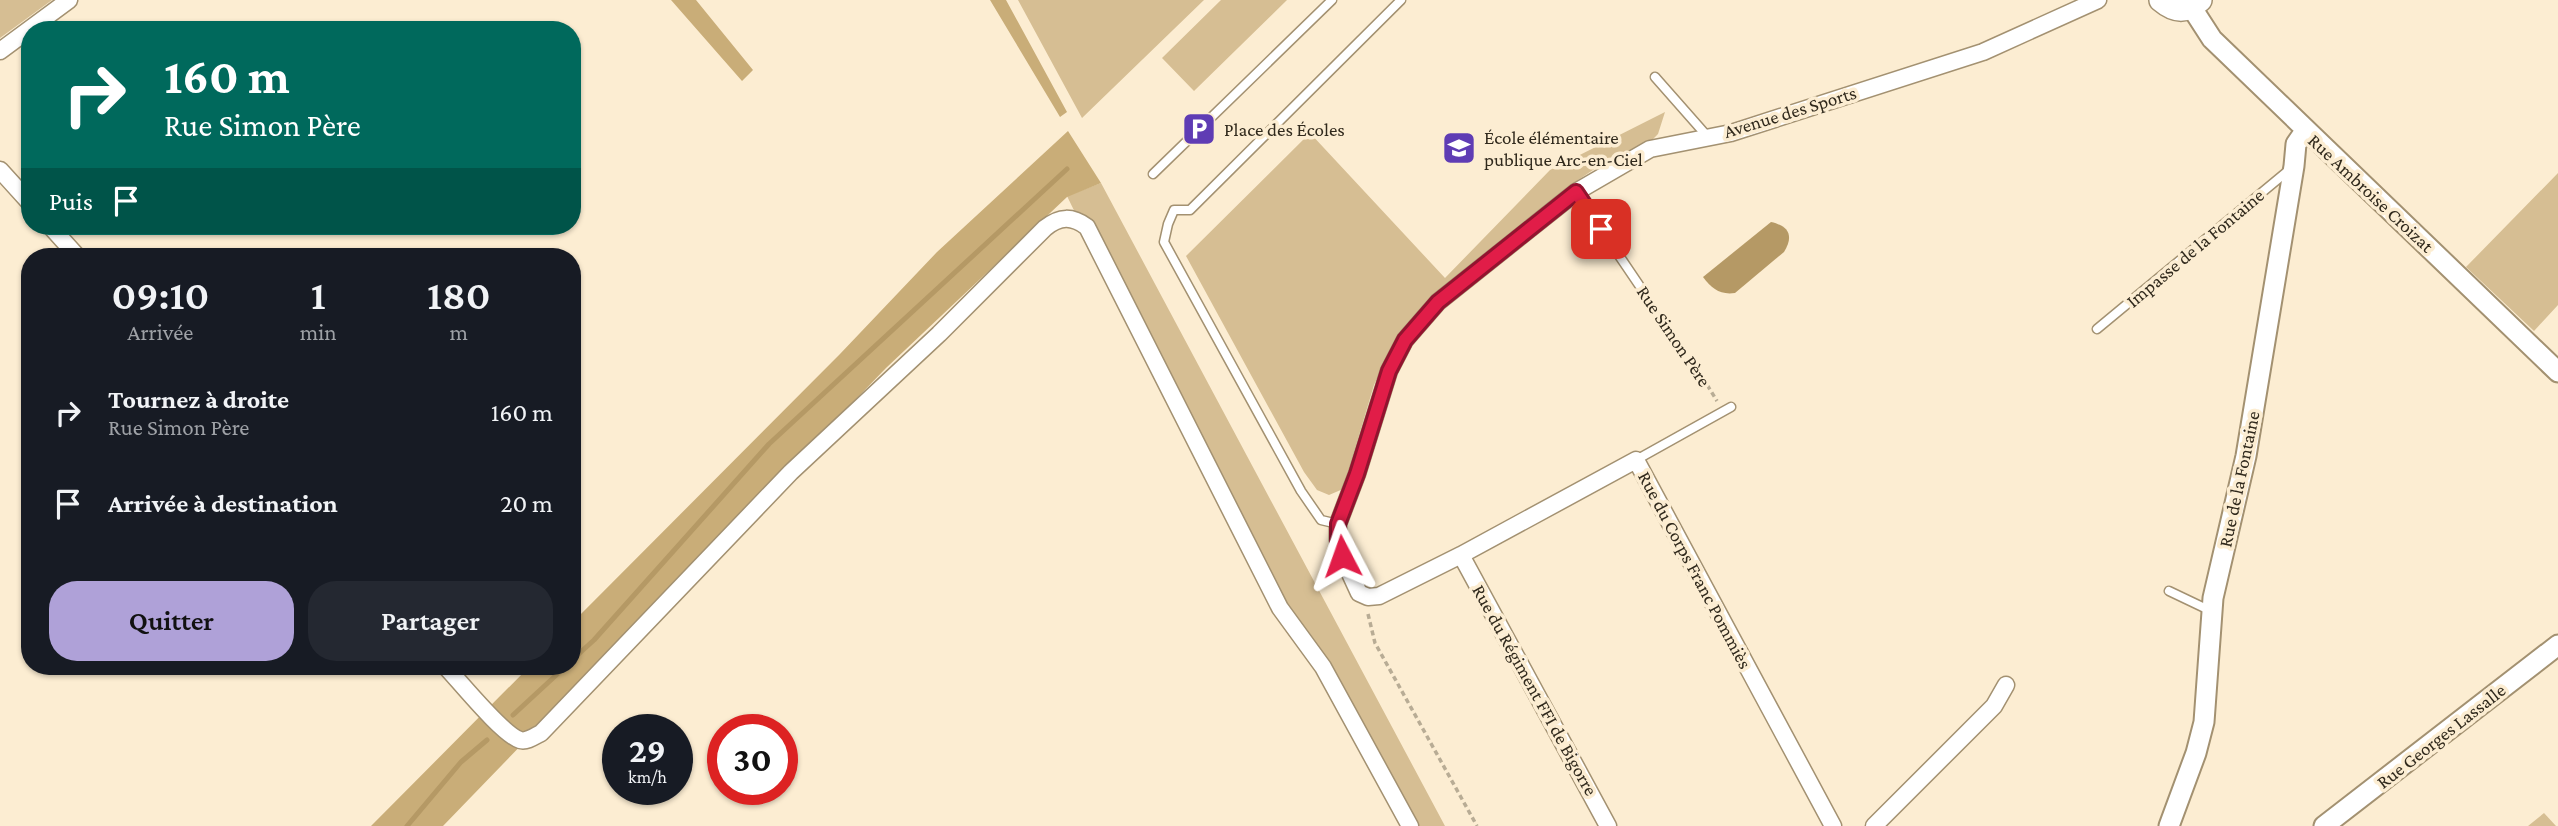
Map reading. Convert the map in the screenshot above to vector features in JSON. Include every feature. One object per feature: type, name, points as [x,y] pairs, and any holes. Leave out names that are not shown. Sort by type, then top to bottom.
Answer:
[{"type":"main road","points":[[2161,0],[2169,7],[2182,10],[2196,4]]},
{"type":"street","points":[[41,21],[69,0]]},
{"type":"street","name":"Avenue des Sports","points":[[1374,597],[1359,593],[1342,556],[1338,524],[1357,474],[1389,371],[1405,340],[1438,302],[1576,192],[1650,149],[1731,133],[1983,52],[2098,0]]},
{"type":"street","name":"Rue Ambroise Croizat","points":[[2196,4],[2212,39],[2558,372]]},
{"type":"street","points":[[0,51],[21,35]]},
{"type":"street","name":"Rue de la Fontaine","points":[[2169,826],[2196,753],[2204,722],[2211,611],[2246,456],[2296,144],[2305,131]]},
{"type":"street","points":[[0,170],[21,194]]},
{"type":"street","points":[[453,675],[505,730],[520,740],[527,740],[541,733],[791,472],[939,334],[1045,228],[1062,218],[1076,219],[1087,228],[1280,608],[1323,667],[1410,826]]},
{"type":"street","points":[[58,235],[70,248]]},
{"type":"street","name":"Rue du Corps Franc Pommiès","points":[[1374,597],[1461,555],[1636,460],[1833,826]]},
{"type":"street","name":"Rue du Régiment FFI de Bigorre","points":[[1461,555],[1608,826]]},
{"type":"street","name":"Rue Georges Lassalle","points":[[2324,826],[2558,645]]},
{"type":"street","points":[[1874,826],[1994,706],[2006,685]]},
{"type":"lane","points":[[1153,174],[1332,0]]},
{"type":"lane","points":[[1338,524],[1321,520],[1301,491],[1164,242],[1174,210],[1190,210],[1401,0]]},
{"type":"lane","points":[[1655,77],[1707,136]]},
{"type":"lane","name":"Impasse de la Fontaine","points":[[2097,329],[2294,166]]},
{"type":"lane","name":"Rue Simon Père","points":[[1576,192],[1639,285]]},
{"type":"lane","points":[[1636,460],[1727,410]]},
{"type":"lane","points":[[2169,591],[2211,611]]},
{"type":"path","name":"Rue Simon Père","points":[[1639,285],[1727,410]]},
{"type":"path","points":[[1374,597],[1368,621],[1375,643],[1477,826]]},
{"type":"shaded area","points":[[0,0],[52,0],[21,21],[0,38]]},
{"type":"shaded area","points":[[671,0],[696,0],[753,70],[742,81]]},
{"type":"shaded area","points":[[990,0],[1006,0],[1067,112],[1060,117]]},
{"type":"shaded area","points":[[1018,0],[1204,0],[1082,118]]},
{"type":"shaded area","points":[[1221,0],[1287,0],[1194,91],[1162,58]]},
{"type":"shaded area","points":[[1665,112],[1658,134],[1648,144],[1611,158],[1566,188],[1437,295],[1404,329],[1391,348],[1374,385],[1343,489],[1329,495],[1317,490],[1304,472],[1186,256],[1310,133],[1445,278],[1550,170]]},
{"type":"shaded area","points":[[1068,131],[1101,183],[1067,197],[886,368],[443,826],[371,826],[521,675],[581,675],[581,614],[840,354],[937,252]]},
{"type":"shaded area","points":[[2558,173],[2558,305],[2534,331],[2466,267]]},
{"type":"shaded area","points":[[1101,183],[1445,826],[1404,826],[1329,688],[1274,611],[1182,433],[1067,196]]},
{"type":"shaded area","points":[[1771,222],[1782,226],[1788,232],[1789,241],[1784,252],[1735,293],[1721,292],[1710,285],[1703,277]]},
{"type":"shaded area","points":[[2544,813],[2556,826],[2528,826]]},
{"type":"waterway","points":[[581,652],[769,444],[1067,169]]},
{"type":"waterway","points":[[513,715],[556,675]]},
{"type":"waterway","points":[[407,826],[461,762],[487,740]]},
{"type":"place","name":"Place des Écoles","points":[[1199,129]]},
{"type":"place","name":"École élémentaire publique Arc-en-Ciel","points":[[1459,148]]},
{"type":"route","points":[[1342,556],[1338,524],[1357,474],[1389,371],[1405,340],[1438,302],[1576,192],[1601,229]]}]
